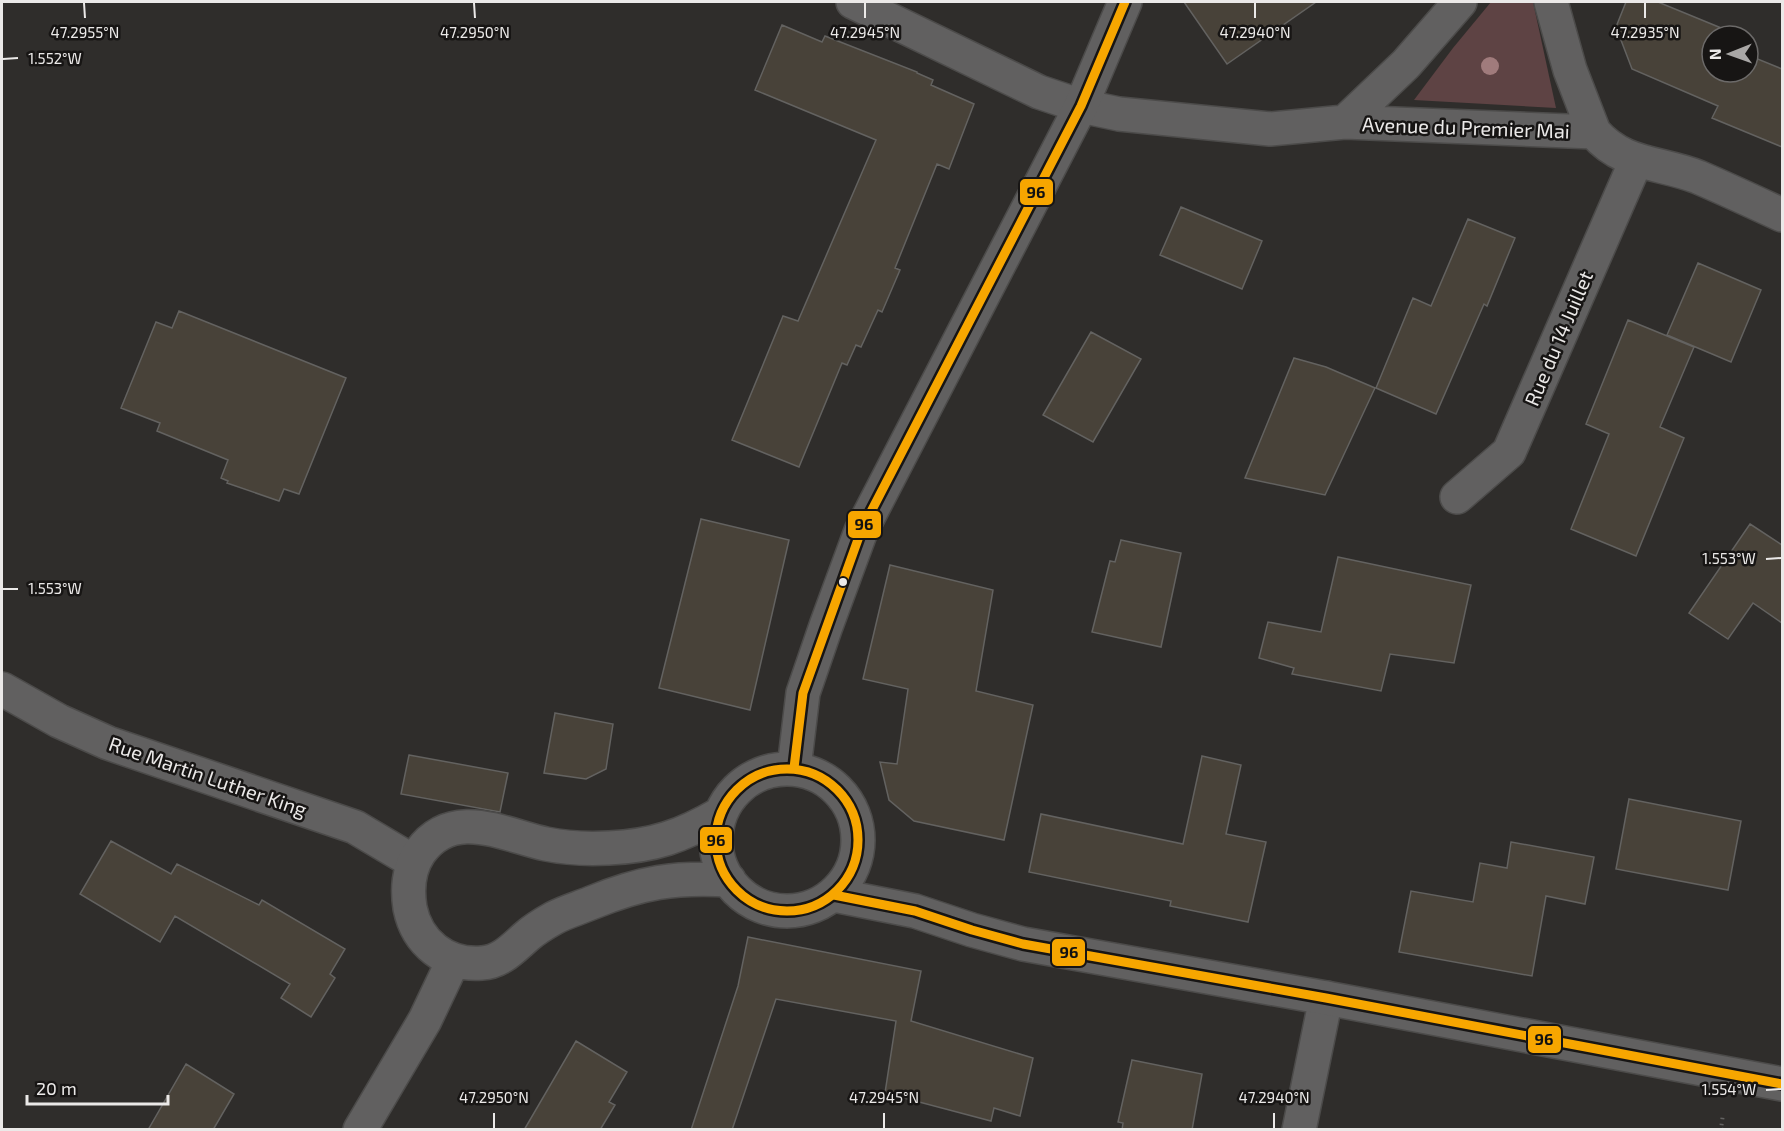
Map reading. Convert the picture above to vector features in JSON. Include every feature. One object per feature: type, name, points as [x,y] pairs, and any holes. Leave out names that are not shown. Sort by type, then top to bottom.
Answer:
[{"type":"street","name":"Avenue du Premier Mai","points":[[853,2],[1039,92],[1081,106],[1119,114],[1270,129],[1345,122],[1594,132],[1569,70],[1551,2]]},
{"type":"street","points":[[794,768],[803,693],[861,531],[1081,106],[1125,2]]},
{"type":"street","name":"Avenue du Premier Mai","points":[[1345,122],[1406,64],[1460,2]]},
{"type":"street","points":[[1594,132],[1605,145],[1636,161],[1695,176],[1782,214]]},
{"type":"street","name":"Rue du 14 Juillet","points":[[1457,497],[1509,452],[1636,161]]},
{"type":"street","name":"Rue Martin Luther King","points":[[2,689],[59,721],[108,743],[355,827],[414,862]]},
{"type":"street","points":[[794,768],[826,778],[849,802],[859,835],[854,868],[834,895],[813,907],[790,911],[766,908],[745,898],[729,880],[719,860],[716,837],[720,814],[737,788],[763,772],[794,768]]},
{"type":"street","points":[[720,814],[673,838],[645,845],[607,849],[548,844],[496,829],[467,827],[444,832],[428,842],[414,862],[409,881],[410,907],[416,929],[433,949],[453,961],[469,964],[487,963],[505,956],[529,934],[556,917],[618,892],[651,882],[681,879],[729,880]]},
{"type":"street","points":[[834,895],[915,911],[1023,944],[1782,1084]]},
{"type":"street","points":[[360,1130],[425,1020],[453,961]]},
{"type":"street","points":[[1299,1130],[1326,999]]},
{"type":"shaded area","points":[[1491,2],[1533,2],[1556,108],[1414,100],[1453,48]]},
{"type":"building","points":[[1184,2],[1316,2],[1227,64]]},
{"type":"building","points":[[1626,2],[1658,2],[1711,24],[1700,24],[1700,84],[1760,84],[1760,60],[1782,69],[1782,147],[1712,118],[1718,106],[1632,69],[1616,27]]},
{"type":"building","points":[[782,25],[822,42],[825,36],[917,72],[933,80],[931,85],[974,104],[949,169],[937,164],[895,268],[900,270],[882,312],[878,310],[861,347],[856,345],[847,365],[842,363],[799,467],[732,440],[783,316],[798,321],[876,140],[755,90]]},
{"type":"building","points":[[1181,207],[1262,241],[1242,289],[1160,255]]},
{"type":"building","points":[[1468,219],[1515,238],[1487,306],[1484,304],[1436,414],[1376,388],[1413,298],[1431,306]]},
{"type":"building","points":[[1698,263],[1761,290],[1731,362],[1667,335]]},
{"type":"building","points":[[179,311],[346,378],[299,494],[284,489],[279,501],[227,483],[228,481],[221,478],[228,460],[157,431],[160,423],[121,408],[156,322],[172,328]]},
{"type":"building","points":[[1628,320],[1694,347],[1660,427],[1684,438],[1636,556],[1571,529],[1609,434],[1586,424]]},
{"type":"building","points":[[1091,332],[1141,359],[1093,442],[1043,415]]},
{"type":"building","points":[[1294,358],[1326,367],[1375,388],[1325,495],[1245,478]]},
{"type":"building","points":[[701,519],[789,540],[750,710],[659,688]]},
{"type":"building","points":[[1750,524],[1782,545],[1782,623],[1753,603],[1728,639],[1689,613]]},
{"type":"building","points":[[1121,540],[1181,553],[1161,647],[1092,632],[1110,561],[1115,562]]},
{"type":"building","points":[[1338,557],[1471,585],[1454,663],[1390,654],[1381,691],[1292,674],[1294,668],[1259,658],[1268,622],[1321,632]]},
{"type":"building","points":[[890,565],[993,590],[976,691],[1033,705],[1004,840],[914,821],[889,800],[880,762],[897,764],[908,689],[863,679]]},
{"type":"building","points":[[555,713],[613,724],[606,769],[586,779],[544,773]]},
{"type":"building","points":[[409,755],[508,773],[500,812],[401,794]]},
{"type":"building","points":[[1202,756],[1241,765],[1226,834],[1266,842],[1248,922],[1170,906],[1171,901],[1029,872],[1041,814],[1183,844]]},
{"type":"building","points":[[1629,799],[1741,821],[1728,890],[1616,869]]},
{"type":"building","points":[[111,841],[171,874],[177,864],[259,905],[262,900],[345,949],[330,974],[335,978],[311,1017],[281,998],[290,984],[175,916],[160,942],[80,894]]},
{"type":"building","points":[[1511,842],[1594,857],[1585,904],[1546,896],[1532,976],[1399,952],[1411,891],[1473,902],[1480,863],[1507,868]]},
{"type":"building","points":[[748,937],[921,971],[911,1021],[1033,1058],[1020,1116],[994,1108],[991,1121],[885,1093],[896,1021],[776,999],[732,1130],[691,1130],[738,986]]},
{"type":"building","points":[[576,1041],[627,1072],[609,1102],[615,1105],[600,1130],[524,1130]]},
{"type":"building","points":[[1132,1060],[1202,1074],[1192,1130],[1122,1130],[1123,1123],[1118,1122]]},
{"type":"building","points":[[186,1064],[234,1094],[213,1130],[148,1130]]},
{"type":"transit line","name":"96","points":[[794,768],[803,693],[861,531],[1081,106],[1125,2]]},
{"type":"transit line","name":"96","points":[[787,769],[814,775],[837,790],[852,813],[858,840],[852,867],[837,890],[814,905],[787,911],[760,905],[737,890],[722,867],[716,840],[722,813],[737,790],[760,775],[787,769]]},
{"type":"transit line","name":"96","points":[[834,895],[915,911],[1023,944],[1326,998],[1782,1084]]}]
